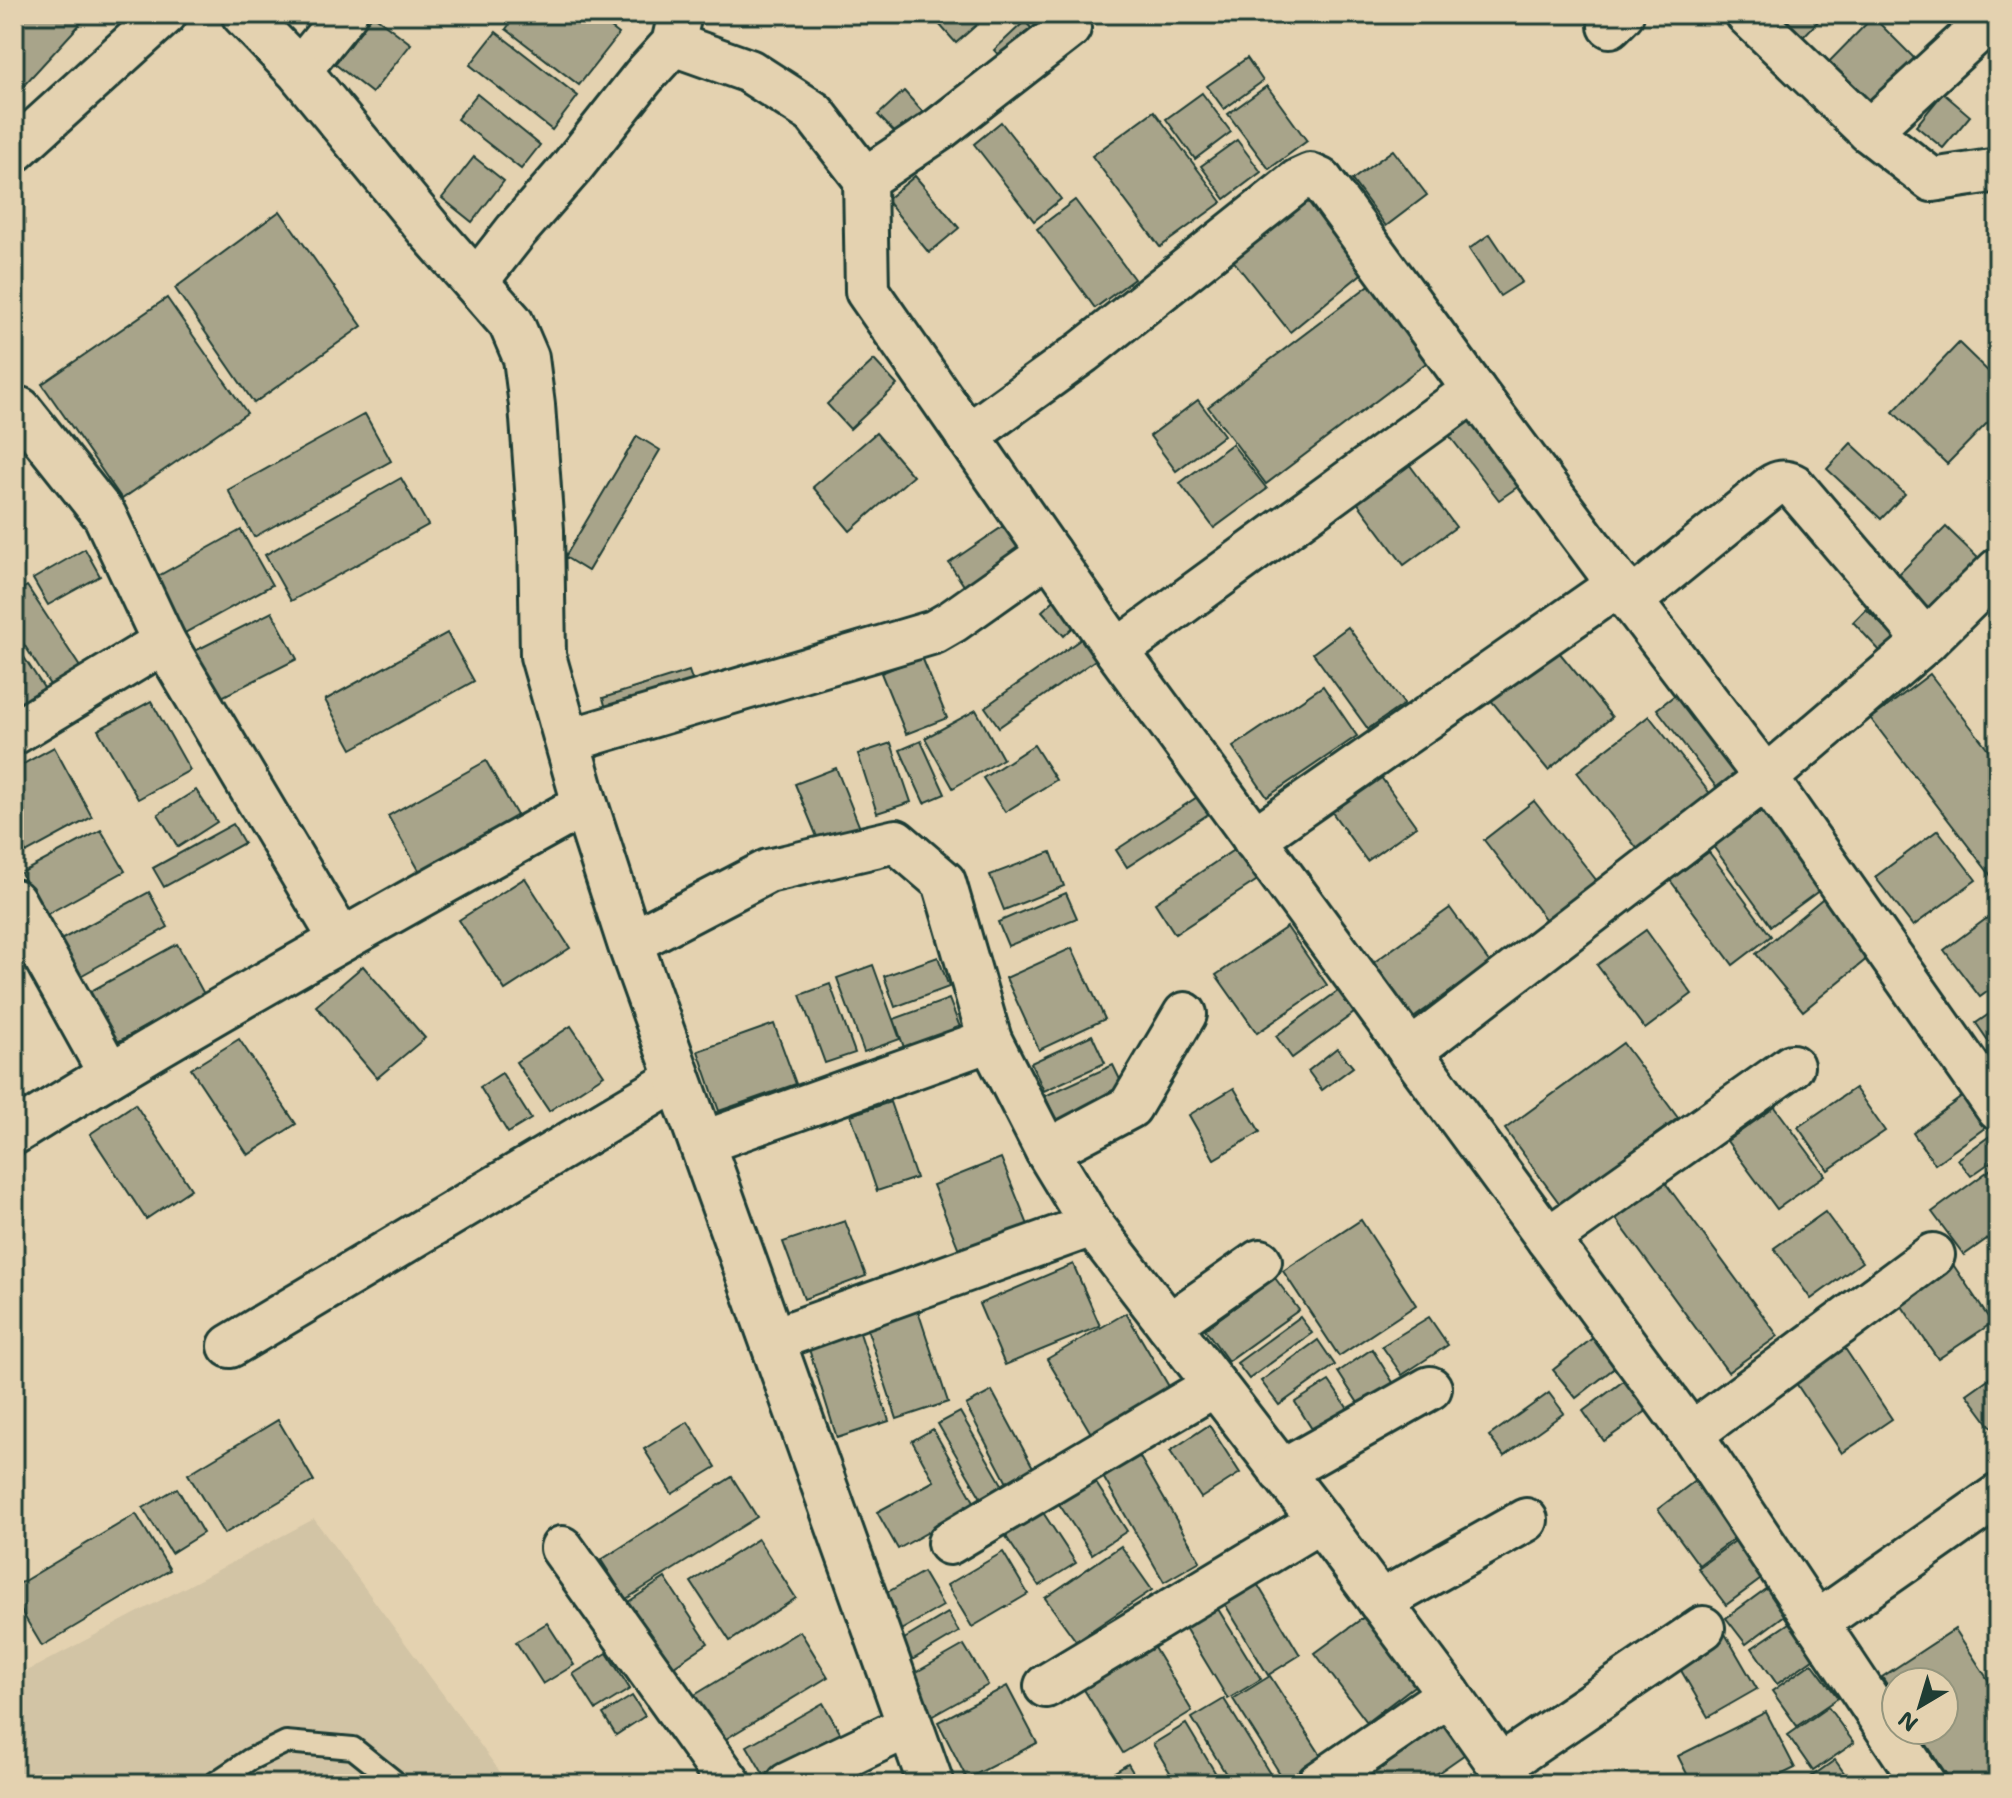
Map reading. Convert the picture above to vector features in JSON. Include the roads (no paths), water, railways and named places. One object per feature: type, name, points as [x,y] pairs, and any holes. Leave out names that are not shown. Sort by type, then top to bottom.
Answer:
[{"type":"street","points":[[14,151],[165,14]]},
{"type":"street","points":[[244,14],[299,71],[431,232],[511,323],[526,358],[541,530],[543,656],[567,741],[630,943],[931,1784]]},
{"type":"street","points":[[299,71],[345,14]]},
{"type":"street","points":[[1747,14],[1869,131],[1932,180],[1998,170]]},
{"type":"street","points":[[1869,131],[1996,14]]},
{"type":"street","points":[[865,179],[938,130],[1069,28]]},
{"type":"street","points":[[476,282],[643,77],[676,29],[814,113],[865,179],[867,291],[1117,651],[1691,1434],[1924,1784]]},
{"type":"street","points":[[967,436],[1083,352],[1299,180],[1310,175],[1321,180],[1474,390],[1766,778],[1998,1109]]},
{"type":"street","points":[[1117,651],[1474,390]]},
{"type":"street","points":[[20,409],[105,516],[164,642],[341,940]]},
{"type":"street","points":[[1254,839],[1625,592],[1778,483],[1793,485],[1926,641]]},
{"type":"street","points":[[567,741],[934,632],[1049,553]]},
{"type":"street","points":[[1410,1052],[1766,778],[1926,641],[1998,570]]},
{"type":"street","points":[[14,733],[164,642]]},
{"type":"street","points":[[14,1133],[341,940],[585,804]]},
{"type":"street","points":[[630,943],[768,871],[896,841],[944,882],[990,1040],[1047,1151],[1092,1225],[1320,1521],[1449,1694],[1505,1775],[1703,1628]]},
{"type":"street","points":[[14,901],[110,1074]]},
{"type":"street","points":[[1047,1151],[1130,1107],[1185,1014]]},
{"type":"street","points":[[702,1143],[990,1040]]},
{"type":"street","points":[[1548,1239],[1792,1066]]},
{"type":"street","points":[[230,1346],[679,1078]]},
{"type":"street","points":[[772,1340],[1092,1225]]},
{"type":"street","points":[[1691,1434],[1933,1255]]},
{"type":"street","points":[[1169,1325],[1260,1261]]},
{"type":"street","points":[[949,1543],[1215,1385]]},
{"type":"street","points":[[1281,1472],[1430,1388]]},
{"type":"street","points":[[1818,1622],[1998,1496]]},
{"type":"street","points":[[1380,1602],[1526,1520]]},
{"type":"street","points":[[1046,1686],[1320,1521]]},
{"type":"street","points":[[562,1548],[730,1784]]},
{"type":"street","points":[[1318,1784],[1449,1694]]},
{"type":"street","points":[[788,1784],[910,1725]]},
{"type":"lane","points":[[213,1784],[249,1760],[286,1742],[353,1748],[396,1784]]}]
